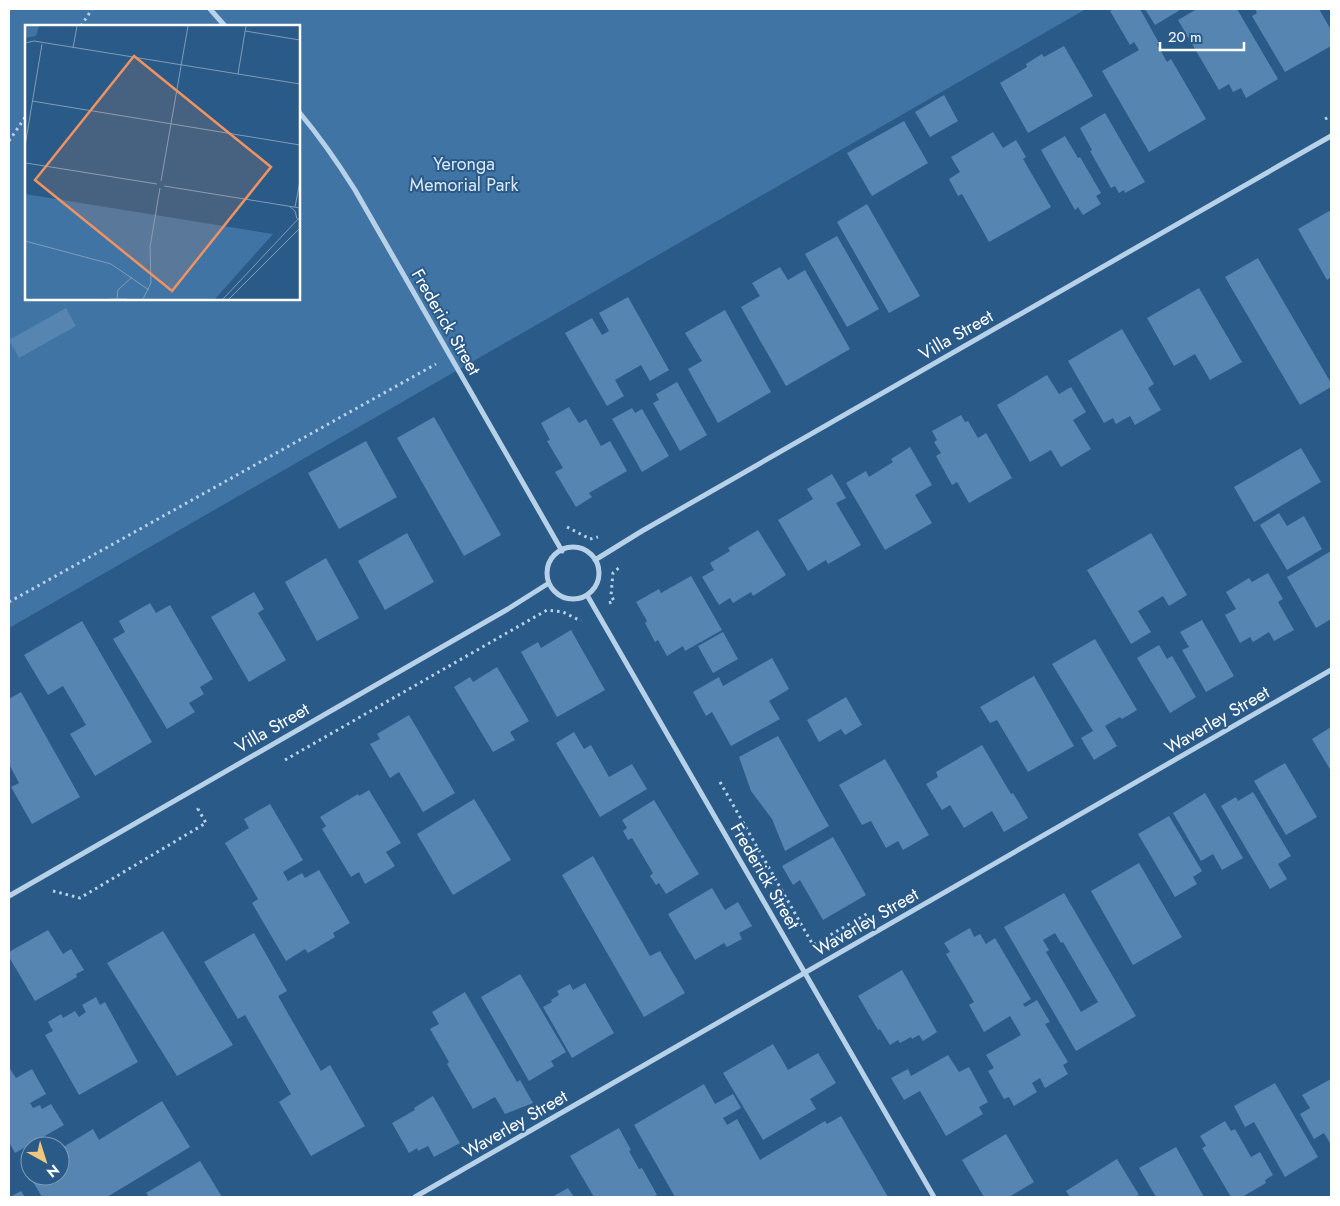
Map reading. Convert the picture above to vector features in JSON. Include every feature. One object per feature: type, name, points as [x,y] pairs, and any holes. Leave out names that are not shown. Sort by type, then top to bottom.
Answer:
[{"type":"street","points":[[210,9],[224,25]]},
{"type":"street","name":"Frederick Street","points":[[300,113],[335,158],[355,190],[562,550]]},
{"type":"street","name":"Villa Street","points":[[595,560],[1331,136]]},
{"type":"street","points":[[576,548],[584,550],[595,560],[599,575],[593,590],[587,595],[580,598],[566,598],[558,595],[549,583],[547,576],[548,568],[555,555],[562,550],[576,548]]},
{"type":"street","name":"Villa Street","points":[[9,896],[508,609],[549,583]]},
{"type":"street","name":"Frederick Street","points":[[587,595],[934,1197]]},
{"type":"street","name":"Waverley Street","points":[[415,1197],[1331,670]]},
{"type":"path","points":[[82,25],[92,9]]},
{"type":"path","points":[[9,141],[25,117]]},
{"type":"path","points":[[9,602],[450,356]]},
{"type":"path","points":[[545,606],[547,610]]},
{"type":"path","points":[[284,760],[547,610],[563,612],[581,621]]},
{"type":"path","points":[[720,782],[813,945],[870,912]]},
{"type":"path","points":[[54,891],[80,898],[206,823],[198,809],[207,804]]},
{"type":"green space","name":"Yeronga Memorial Park","points":[[9,9],[1086,9],[9,628]]},
{"type":"building","points":[[1115,9],[1140,9],[1167,62],[1171,59],[1206,119],[1149,152],[1102,71],[1139,50],[1134,42],[1130,45],[1110,11]]},
{"type":"building","points":[[1145,9],[1179,9],[1180,10],[1155,25]]},
{"type":"building","points":[[1197,9],[1237,9],[1278,79],[1246,98],[1241,88],[1233,92],[1229,84],[1219,90],[1178,20]]},
{"type":"building","points":[[1255,9],[1319,9],[1331,30],[1331,46],[1285,72],[1252,16],[1257,13]]},
{"type":"building","points":[[1064,46],[1093,96],[1028,133],[1000,83],[1027,67],[1026,64],[1042,54],[1044,57]]},
{"type":"building","points":[[944,95],[958,121],[930,137],[915,112]]},
{"type":"building","points":[[1105,113],[1145,182],[1125,193],[1124,190],[1119,193],[1115,186],[1111,188],[1090,151],[1092,150],[1080,128]]},
{"type":"building","points":[[904,121],[928,163],[872,196],[847,153]]},
{"type":"building","points":[[993,132],[1003,148],[1016,140],[1026,157],[1023,159],[1051,207],[989,242],[962,194],[958,196],[949,179],[960,172],[951,157]]},
{"type":"building","points":[[1065,136],[1101,193],[1096,196],[1101,204],[1083,215],[1078,207],[1075,210],[1041,150]]},
{"type":"building","points":[[867,204],[920,296],[889,313],[837,222]]},
{"type":"building","points":[[1331,210],[1331,277],[1327,280],[1298,229]]},
{"type":"building","points":[[837,236],[879,309],[847,327],[805,254]]},
{"type":"building","points":[[1258,258],[1331,383],[1331,387],[1300,405],[1225,277]]},
{"type":"building","points":[[780,267],[788,280],[805,270],[850,349],[786,386],[741,307],[760,296],[752,283]]},
{"type":"building","points":[[1199,288],[1242,362],[1210,380],[1195,354],[1174,366],[1147,318]]},
{"type":"building","points":[[628,297],[669,370],[650,381],[641,365],[615,380],[624,396],[607,406],[565,333],[592,318],[602,335],[609,331],[599,313]]},
{"type":"building","points":[[66,308],[76,326],[19,358],[9,340]]},
{"type":"building","points":[[725,310],[771,392],[718,423],[688,369],[702,361],[685,333]]},
{"type":"building","points":[[1122,329],[1154,384],[1148,388],[1161,410],[1135,425],[1130,416],[1116,424],[1113,418],[1104,423],[1068,361]]},
{"type":"building","points":[[1047,375],[1059,394],[1071,387],[1086,412],[1073,420],[1091,449],[1061,467],[1051,450],[1030,462],[997,405]]},
{"type":"building","points":[[677,382],[707,435],[680,451],[653,403],[659,400],[656,394]]},
{"type":"building","points":[[569,407],[579,423],[586,419],[601,446],[610,441],[627,471],[589,493],[592,497],[576,507],[555,472],[563,468],[547,441],[550,440],[541,423]]},
{"type":"building","points":[[632,408],[635,413],[642,409],[669,456],[642,472],[612,419]]},
{"type":"building","points":[[961,415],[965,422],[968,421],[978,438],[986,433],[1012,478],[969,503],[957,482],[952,485],[936,456],[941,453],[934,442],[937,440],[932,431]]},
{"type":"building","points":[[434,417],[501,535],[464,556],[397,438]]},
{"type":"building","points":[[366,441],[397,497],[339,529],[308,473]]},
{"type":"building","points":[[910,447],[932,485],[915,495],[932,523],[885,550],[846,483],[866,471],[869,477],[893,462],[891,459]]},
{"type":"building","points":[[1301,448],[1321,482],[1254,522],[1234,487]]},
{"type":"building","points":[[832,474],[846,498],[836,503],[861,545],[828,564],[826,560],[808,571],[778,520],[813,499],[807,489]]},
{"type":"building","points":[[1279,513],[1287,526],[1304,516],[1322,549],[1287,570],[1260,525]]},
{"type":"building","points":[[758,530],[786,575],[753,596],[751,592],[733,603],[730,598],[719,605],[702,577],[714,570],[710,563],[730,551],[728,548]]},
{"type":"building","points":[[407,533],[434,582],[385,610],[358,561]]},
{"type":"building","points":[[1151,533],[1187,595],[1169,606],[1163,596],[1138,611],[1151,632],[1131,644],[1087,570]]},
{"type":"building","points":[[1331,551],[1331,619],[1316,628],[1287,577]]},
{"type":"building","points":[[326,558],[359,618],[317,641],[285,582]]},
{"type":"building","points":[[1268,573],[1283,599],[1278,602],[1294,630],[1274,641],[1269,632],[1253,642],[1250,637],[1240,643],[1225,615],[1236,609],[1226,592],[1249,578],[1252,582]]},
{"type":"building","points":[[691,576],[722,630],[685,651],[683,646],[667,656],[658,640],[655,642],[645,623],[647,621],[636,602],[659,589],[661,593]]},
{"type":"building","points":[[254,592],[264,609],[258,613],[286,660],[249,682],[211,617]]},
{"type":"building","points":[[150,603],[156,613],[170,605],[213,679],[200,687],[204,694],[189,703],[195,712],[167,729],[113,639],[125,632],[119,621]]},
{"type":"building","points":[[1202,620],[1234,676],[1206,692],[1182,650],[1189,647],[1180,632]]},
{"type":"building","points":[[82,621],[152,742],[95,776],[70,734],[86,725],[63,686],[48,695],[24,655]]},
{"type":"building","points":[[571,630],[605,690],[557,717],[521,652],[538,642],[541,648]]},
{"type":"building","points":[[723,632],[738,659],[713,673],[698,646]]},
{"type":"building","points":[[1095,639],[1137,710],[1105,726],[1117,746],[1094,760],[1081,738],[1093,731],[1052,664]]},
{"type":"building","points":[[1159,645],[1167,659],[1172,656],[1196,697],[1170,713],[1137,658]]},
{"type":"building","points":[[772,658],[789,689],[769,701],[780,719],[731,746],[712,712],[706,716],[693,692],[719,677],[723,686]]},
{"type":"building","points":[[497,667],[529,721],[510,732],[515,740],[493,752],[454,687],[470,677],[473,682]]},
{"type":"building","points":[[1034,676],[1074,746],[1028,772],[997,720],[990,723],[980,707]]},
{"type":"building","points":[[21,692],[80,797],[32,824],[11,787],[19,783],[9,764],[9,699]]},
{"type":"building","points":[[846,697],[862,725],[845,735],[841,729],[819,742],[807,720]]},
{"type":"building","points":[[409,715],[455,793],[423,812],[399,772],[390,778],[370,744],[380,739],[377,734]]},
{"type":"building","points":[[1331,727],[1331,771],[1312,739]]},
{"type":"building","points":[[574,732],[584,749],[591,745],[609,777],[632,764],[647,789],[600,817],[556,743]]},
{"type":"building","points":[[778,736],[829,826],[785,851],[772,819],[751,791],[739,757]]},
{"type":"building","points":[[982,745],[1011,794],[1013,793],[1028,818],[1004,832],[992,811],[964,828],[950,805],[942,810],[926,784],[938,777],[936,772]]},
{"type":"building","points":[[885,759],[929,835],[903,850],[898,841],[886,848],[871,821],[862,825],[839,785]]},
{"type":"building","points":[[1285,763],[1317,817],[1286,835],[1254,781]]},
{"type":"building","points":[[369,790],[401,843],[386,852],[395,866],[365,884],[359,872],[351,877],[322,829],[326,826],[320,817],[358,794],[359,796]]},
{"type":"building","points":[[1253,792],[1291,856],[1278,864],[1287,879],[1270,889],[1221,806],[1236,797],[1238,801]]},
{"type":"building","points":[[1205,793],[1243,858],[1222,870],[1213,854],[1201,861],[1173,813]]},
{"type":"building","points":[[474,799],[511,860],[453,895],[417,834]]},
{"type":"building","points":[[654,800],[699,874],[666,894],[659,883],[656,885],[650,876],[653,873],[632,838],[628,840],[623,831],[627,828],[622,820]]},
{"type":"building","points":[[270,804],[303,860],[283,872],[288,881],[302,873],[305,878],[319,870],[350,923],[333,933],[335,937],[308,953],[305,949],[286,961],[252,903],[258,899],[225,843],[249,828],[244,819]]},
{"type":"building","points":[[1169,816],[1202,871],[1193,877],[1197,884],[1175,897],[1138,834]]},
{"type":"building","points":[[833,837],[866,895],[823,920],[800,880],[793,885],[782,866]]},
{"type":"building","points":[[593,856],[650,956],[660,951],[685,993],[644,1017],[562,875]]},
{"type":"building","points":[[1139,863],[1182,937],[1133,965],[1091,891]]},
{"type":"building","points":[[712,888],[725,910],[738,902],[752,926],[739,933],[742,939],[727,947],[724,943],[695,960],[668,914]]},
{"type":"building","points":[[1064,893],[1136,1016],[1076,1051],[1004,927]],"holes":[[[1055,933],[1061,943],[1063,942],[1098,1002],[1081,1012],[1046,952],[1049,950],[1043,940]]]},
{"type":"building","points":[[970,928],[974,937],[980,934],[986,944],[995,938],[1031,999],[1023,1004],[1025,1007],[1037,1000],[1050,1022],[1045,1024],[1068,1062],[1063,1065],[1068,1074],[1045,1088],[1040,1078],[1032,1083],[1037,1092],[1014,1106],[1009,1097],[1004,1099],[988,1071],[994,1068],[986,1055],[1021,1035],[1010,1016],[984,1032],[969,1005],[974,1002],[946,954],[950,952],[944,943]]},
{"type":"building","points":[[48,930],[63,954],[71,949],[84,970],[76,974],[77,977],[35,1001],[9,957],[9,952]]},
{"type":"building","points":[[163,931],[233,1045],[177,1076],[107,963]]},
{"type":"building","points":[[254,933],[287,991],[278,996],[321,1071],[330,1065],[365,1126],[311,1156],[279,1102],[291,1094],[245,1015],[238,1019],[204,962]]},
{"type":"building","points":[[902,970],[937,1032],[923,1041],[919,1035],[900,1043],[898,1040],[890,1045],[880,1029],[878,1030],[858,996]]},
{"type":"building","points":[[520,974],[566,1052],[551,1061],[554,1066],[529,1081],[481,997]]},
{"type":"building","points":[[585,983],[614,1033],[572,1058],[543,1007],[559,995],[557,991],[570,984],[573,990]]},
{"type":"building","points":[[465,992],[517,1082],[520,1080],[533,1103],[505,1114],[495,1097],[473,1109],[447,1064],[449,1062],[430,1029],[439,1024],[432,1012]]},
{"type":"building","points":[[96,997],[100,1005],[105,1002],[138,1062],[79,1095],[45,1035],[53,1031],[48,1022],[61,1014],[63,1018],[75,1011],[79,1017],[86,1012],[82,1005]]},
{"type":"building","points":[[773,1044],[788,1070],[818,1053],[836,1083],[810,1099],[816,1109],[763,1140],[723,1073]]},
{"type":"building","points":[[948,1055],[959,1072],[969,1067],[988,1102],[979,1107],[983,1114],[946,1136],[920,1091],[904,1100],[891,1078],[908,1069],[911,1076]]},
{"type":"building","points":[[9,1069],[16,1078],[32,1069],[46,1094],[30,1103],[33,1108],[40,1105],[42,1109],[51,1104],[64,1125],[45,1136],[20,1136],[20,1150],[15,1153],[9,1142]]},
{"type":"building","points":[[1331,1079],[1331,1145],[1324,1133],[1314,1139],[1300,1114],[1310,1108],[1302,1095]]},
{"type":"building","points":[[1275,1083],[1318,1157],[1285,1177],[1254,1122],[1245,1127],[1234,1106]]},
{"type":"building","points":[[704,1084],[715,1104],[733,1094],[741,1108],[723,1118],[727,1125],[737,1119],[760,1160],[825,1121],[827,1124],[841,1116],[888,1197],[675,1197],[634,1125]]},
{"type":"building","points":[[433,1096],[460,1143],[434,1157],[428,1146],[418,1151],[417,1148],[409,1153],[392,1123],[415,1110],[414,1108]]},
{"type":"building","points":[[162,1101],[190,1147],[107,1197],[42,1197],[35,1186],[70,1186],[70,1143],[93,1129],[99,1140]]},
{"type":"building","points":[[1225,1121],[1231,1131],[1235,1129],[1251,1157],[1260,1152],[1273,1175],[1265,1180],[1266,1183],[1242,1197],[1231,1197],[1202,1148],[1206,1146],[1200,1136]]},
{"type":"building","points":[[619,1128],[639,1169],[642,1168],[657,1195],[652,1197],[594,1197],[570,1156]]},
{"type":"building","points":[[1006,1134],[1034,1182],[1009,1197],[984,1197],[962,1160]]},
{"type":"building","points":[[1176,1147],[1204,1197],[1156,1197],[1139,1168]]},
{"type":"building","points":[[1117,1159],[1139,1195],[1134,1197],[1070,1197],[1066,1191]]},
{"type":"building","points":[[200,1161],[222,1197],[149,1197],[146,1193]]},
{"type":"building","points":[[568,1188],[574,1197],[552,1197]]},
{"type":"building","points":[[21,1191],[25,1197],[10,1197]]}]
